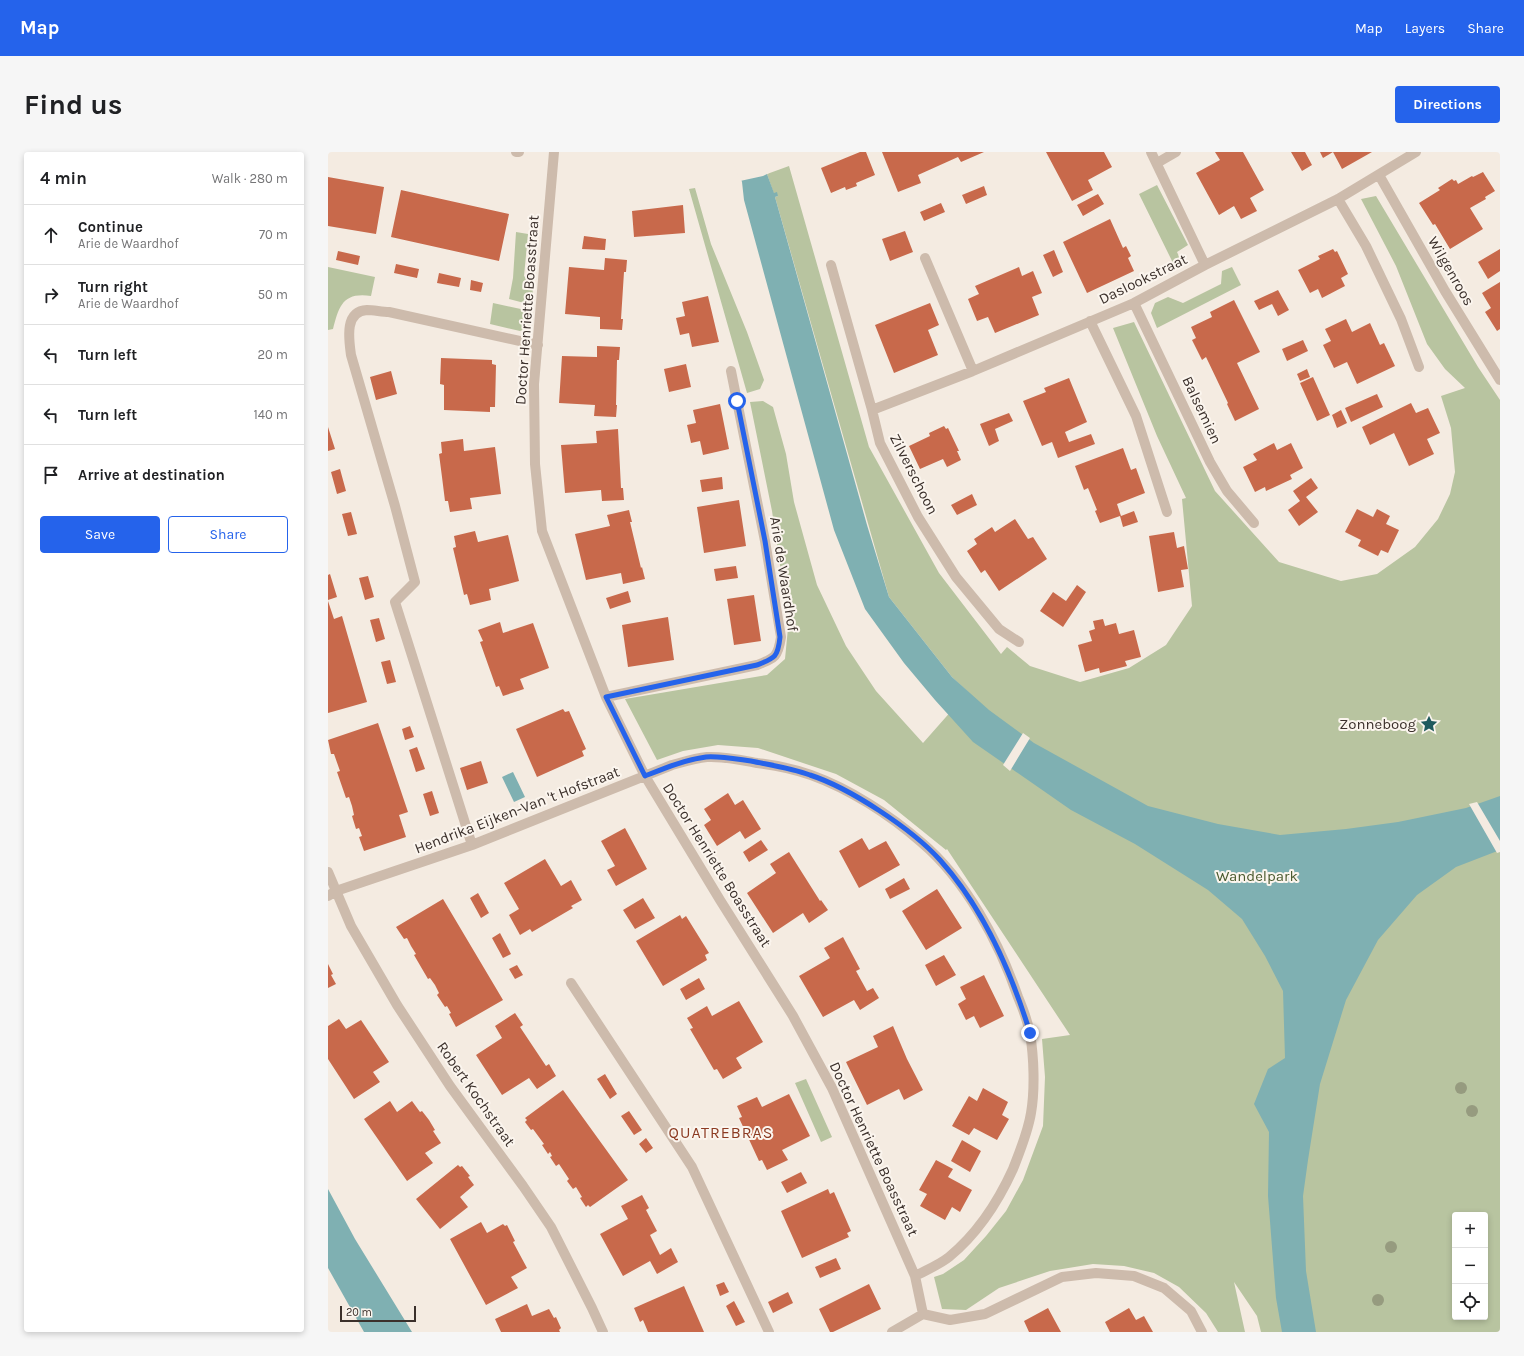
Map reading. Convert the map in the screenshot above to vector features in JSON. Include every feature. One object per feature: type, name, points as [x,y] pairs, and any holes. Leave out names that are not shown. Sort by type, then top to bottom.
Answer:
[{"type":"street","name":"Doctor Henriette Boasstraat","points":[[554,152],[534,384],[535,464],[542,531],[606,697],[645,776],[720,900],[793,1016],[832,1088],[915,1276],[923,1314]]},
{"type":"street","points":[[1151,152],[1205,265]]},
{"type":"street","points":[[1157,163],[1176,152]]},
{"type":"street","name":"Daslookstraat","points":[[872,410],[973,371],[1134,303],[1205,265],[1338,199],[1416,152]]},
{"type":"street","name":"Wilgenroos","points":[[1379,175],[1445,291],[1500,380]]},
{"type":"street","points":[[1338,199],[1372,260],[1401,318],[1419,367]]},
{"type":"street","points":[[924,258],[973,371]]},
{"type":"street","name":"Zilverschoon","points":[[831,265],[880,443],[918,517],[956,577],[999,629],[1019,642]]},
{"type":"street","name":"Balsemien","points":[[1134,303],[1210,462],[1227,491],[1254,523]]},
{"type":"street","points":[[472,845],[396,602],[415,582],[395,506],[351,355],[348,336],[351,322],[356,314],[365,310],[389,312],[538,345]]},
{"type":"street","points":[[1090,321],[1136,416],[1167,512]]},
{"type":"street","name":"Arie de Waardhof","points":[[606,697],[757,665],[772,659],[779,650],[780,637],[765,541],[731,371]]},
{"type":"street","name":"Hendrika Eijken-Van 't Hofstraat","points":[[332,893],[472,845],[672,765],[706,757],[736,759],[771,765],[810,775],[839,787],[868,804],[898,824],[926,847],[940,860],[964,892],[990,933],[1011,976],[1030,1033],[1033,1074],[1031,1113],[1020,1152],[1003,1191],[976,1230],[948,1258],[915,1276]]},
{"type":"street","name":"Robert Kochstraat","points":[[328,872],[332,893],[397,1005],[450,1086],[551,1227],[603,1332]]},
{"type":"street","points":[[571,982],[692,1167],[769,1332]]},
{"type":"street","points":[[892,1332],[923,1314],[950,1320],[985,1314],[1062,1277],[1096,1273],[1134,1276],[1164,1288],[1191,1312],[1202,1332]]},
{"type":"green space","name":"Wandelpark","points":[[789,166],[869,447],[939,573],[1001,654],[1007,647],[1030,666],[1080,682],[1129,668],[1166,645],[1192,606],[1182,499],[1186,498],[1157,436],[1113,328],[1134,322],[1215,491],[1279,562],[1341,581],[1377,574],[1415,547],[1438,519],[1450,494],[1455,472],[1451,428],[1441,396],[1465,388],[1445,369],[1427,344],[1396,266],[1361,199],[1376,196],[1478,367],[1500,400],[1500,1332],[1261,1332],[1257,1316],[1234,1282],[1245,1332],[1218,1332],[1206,1313],[1179,1287],[1154,1273],[1124,1266],[1093,1264],[1050,1271],[999,1288],[966,1310],[942,1309],[934,1277],[943,1274],[964,1260],[1006,1211],[1023,1180],[1043,1126],[1045,1077],[1042,1039],[1070,1035],[947,849],[946,850],[884,800],[836,774],[758,748],[718,745],[683,751],[657,760],[625,699],[767,675],[785,659],[788,628],[785,599],[772,511],[750,402],[763,401],[773,407],[786,454],[794,502],[817,585],[846,646],[876,691],[923,743],[968,692],[952,677],[889,597],[775,197],[778,196],[774,194],[767,174]]},
{"type":"green space","points":[[1157,185],[1188,245],[1177,252],[1181,261],[1174,265],[1139,194]]},
{"type":"green space","points":[[695,188],[711,244],[747,332],[764,380],[760,389],[747,393],[689,189]]},
{"type":"green space","points":[[516,232],[528,234],[524,276],[533,285],[532,305],[509,299],[513,278]]},
{"type":"green space","points":[[328,267],[375,277],[371,296],[354,296],[344,302],[340,307],[333,329],[328,330]]},
{"type":"green space","points":[[1232,267],[1241,285],[1157,328],[1151,313],[1155,303],[1168,297],[1183,303],[1221,284],[1222,271]]},
{"type":"green space","points":[[493,303],[530,311],[530,327],[520,331],[490,324]]},
{"type":"green space","points":[[806,1079],[832,1137],[821,1142],[795,1083]]},
{"type":"water","points":[[732,152],[767,168],[767,174],[774,193],[777,192],[778,196],[775,197],[867,525],[889,597],[952,677],[989,710],[1034,743],[1148,806],[1218,824],[1280,835],[1346,829],[1398,822],[1466,808],[1500,796],[1500,850],[1456,867],[1417,895],[1378,940],[1346,1000],[1320,1084],[1303,1196],[1306,1271],[1316,1332],[1282,1332],[1276,1298],[1268,1196],[1269,1132],[1254,1104],[1268,1069],[1285,1058],[1283,991],[1265,956],[1242,919],[1208,890],[1135,844],[1071,810],[973,742],[904,663],[865,609],[834,530],[744,200],[742,182]]},
{"type":"water","points":[[513,772],[525,797],[514,802],[502,777]]},
{"type":"water","points":[[328,1189],[355,1239],[412,1332],[364,1332],[328,1268]]},
{"type":"pier","points":[[730,152],[764,152],[769,173],[763,176],[740,181]]},
{"type":"pier","points":[[1023,733],[1030,738],[1010,771],[1003,765]]},
{"type":"pier","points":[[1477,802],[1500,841],[1500,852],[1497,853],[1469,804]]},
{"type":"building","points":[[860,152],[866,152],[875,175],[856,183],[857,186],[846,190],[845,187],[831,193],[821,168]]},
{"type":"building","points":[[882,152],[984,152],[961,162],[958,157],[918,175],[921,183],[898,192]]},
{"type":"building","points":[[1046,152],[1104,152],[1112,167],[1088,180],[1093,190],[1072,201]]},
{"type":"building","points":[[1215,152],[1243,152],[1264,190],[1250,198],[1257,211],[1241,219],[1234,206],[1219,215],[1196,173],[1220,160]]},
{"type":"building","points":[[1291,152],[1305,152],[1312,165],[1302,171]]},
{"type":"building","points":[[1320,152],[1333,152],[1323,158]]},
{"type":"building","points":[[1333,152],[1372,152],[1342,169]]},
{"type":"building","points":[[1483,172],[1495,191],[1485,197],[1486,199],[1470,208],[1483,229],[1450,249],[1435,224],[1433,225],[1419,203],[1440,190],[1438,188],[1452,179],[1454,181],[1456,180],[1458,184]]},
{"type":"building","points":[[328,177],[384,187],[376,234],[328,226]]},
{"type":"building","points":[[984,186],[987,195],[966,204],[962,195]]},
{"type":"building","points":[[401,190],[509,214],[499,261],[391,237]]},
{"type":"building","points":[[1098,194],[1104,204],[1083,216],[1077,205]]},
{"type":"building","points":[[941,203],[945,212],[924,221],[920,212]]},
{"type":"building","points":[[683,205],[685,233],[634,237],[632,211]]},
{"type":"building","points":[[1110,219],[1123,248],[1126,246],[1131,256],[1128,258],[1134,271],[1087,293],[1063,242]]},
{"type":"building","points":[[905,231],[913,252],[890,261],[882,239]]},
{"type":"building","points":[[584,236],[606,239],[605,250],[582,249]]},
{"type":"building","points":[[1333,249],[1335,252],[1337,251],[1348,274],[1341,278],[1345,286],[1322,298],[1318,289],[1310,293],[1298,270],[1320,259],[1318,256]]},
{"type":"building","points":[[1500,249],[1500,271],[1488,279],[1478,262]]},
{"type":"building","points":[[1054,250],[1063,272],[1053,277],[1043,255]]},
{"type":"building","points":[[338,251],[360,256],[358,265],[336,260]]},
{"type":"building","points":[[605,258],[627,260],[626,272],[624,272],[621,319],[623,319],[622,330],[600,329],[600,317],[565,314],[569,267],[604,270]]},
{"type":"building","points":[[396,264],[419,269],[417,278],[394,273]]},
{"type":"building","points":[[1019,267],[1022,276],[1033,271],[1042,293],[1032,297],[1039,315],[995,333],[988,317],[977,321],[968,299],[979,294],[975,286]]},
{"type":"building","points":[[439,273],[461,278],[459,287],[437,283]]},
{"type":"building","points":[[471,280],[483,283],[481,292],[470,290]]},
{"type":"building","points":[[1500,282],[1500,329],[1497,331],[1485,312],[1491,308],[1482,293]]},
{"type":"building","points":[[1278,290],[1289,310],[1278,316],[1272,304],[1259,310],[1254,301]]},
{"type":"building","points":[[708,296],[719,342],[692,347],[689,333],[680,335],[676,318],[685,316],[682,302]]},
{"type":"building","points":[[1234,300],[1260,352],[1237,363],[1259,409],[1235,421],[1206,357],[1202,360],[1192,340],[1196,338],[1191,327],[1212,317],[1210,312]]},
{"type":"building","points":[[930,303],[939,325],[928,330],[938,355],[894,373],[875,325]]},
{"type":"building","points":[[1346,319],[1352,332],[1370,323],[1380,345],[1384,343],[1395,366],[1357,384],[1347,362],[1334,368],[1323,345],[1331,341],[1325,329]]},
{"type":"building","points":[[1303,340],[1308,351],[1287,361],[1282,349]]},
{"type":"building","points":[[597,346],[620,347],[619,360],[617,360],[616,417],[594,416],[595,405],[559,403],[562,356],[597,357]]},
{"type":"building","points":[[441,358],[492,360],[492,364],[496,365],[495,407],[490,407],[490,412],[444,410],[444,385],[440,384]]},
{"type":"building","points":[[686,364],[691,387],[669,392],[664,369]]},
{"type":"building","points":[[1307,369],[1310,377],[1300,381],[1297,374]]},
{"type":"building","points":[[391,371],[397,394],[376,400],[370,377]]},
{"type":"building","points":[[1313,377],[1330,415],[1317,421],[1300,383]]},
{"type":"building","points":[[1069,378],[1087,422],[1065,432],[1069,442],[1091,434],[1095,444],[1058,458],[1052,442],[1042,446],[1023,401],[1046,392],[1044,388]]},
{"type":"building","points":[[1377,394],[1383,407],[1351,422],[1345,408]]},
{"type":"building","points":[[1411,403],[1416,413],[1428,408],[1440,433],[1427,439],[1434,454],[1409,466],[1394,433],[1370,445],[1362,427]]},
{"type":"building","points":[[720,404],[729,449],[703,455],[700,441],[691,443],[687,425],[696,423],[693,410]]},
{"type":"building","points":[[1341,410],[1347,423],[1337,428],[1332,415]]},
{"type":"building","points":[[1009,413],[1013,421],[995,429],[999,441],[989,446],[980,424]]},
{"type":"building","points":[[944,426],[946,429],[948,428],[959,451],[957,451],[961,460],[947,467],[943,459],[920,469],[909,446],[930,436],[929,433]]},
{"type":"building","points":[[328,427],[335,449],[328,451]]},
{"type":"building","points":[[618,429],[621,488],[623,488],[624,500],[602,501],[601,490],[565,493],[561,445],[597,443],[596,431]]},
{"type":"building","points":[[463,439],[464,451],[495,447],[501,494],[470,498],[472,509],[450,512],[448,501],[445,501],[439,454],[442,453],[441,442]]},
{"type":"building","points":[[1274,443],[1277,450],[1291,443],[1303,468],[1290,475],[1292,479],[1266,491],[1265,487],[1255,492],[1243,467],[1257,460],[1253,454]]},
{"type":"building","points":[[1123,448],[1131,470],[1136,468],[1145,493],[1117,504],[1121,516],[1134,511],[1138,522],[1123,527],[1120,516],[1100,523],[1095,511],[1097,510],[1088,488],[1084,490],[1075,466]]},
{"type":"building","points":[[340,469],[346,491],[337,494],[331,472]]},
{"type":"building","points":[[722,477],[723,489],[702,492],[700,480]]},
{"type":"building","points":[[1311,478],[1318,488],[1306,497],[1318,512],[1299,526],[1288,510],[1300,501],[1293,491]]},
{"type":"building","points":[[972,494],[977,505],[957,515],[951,505]]},
{"type":"building","points":[[739,500],[746,546],[704,553],[697,507]]},
{"type":"building","points":[[1357,509],[1373,517],[1377,509],[1390,516],[1386,524],[1399,530],[1388,553],[1381,550],[1378,556],[1358,546],[1361,540],[1345,532]]},
{"type":"building","points":[[629,510],[632,522],[630,522],[645,579],[623,584],[621,573],[586,580],[575,534],[610,526],[607,515]]},
{"type":"building","points":[[351,512],[357,534],[348,536],[342,514]]},
{"type":"building","points":[[1015,519],[1028,539],[1033,537],[1047,559],[999,591],[985,570],[981,573],[967,551],[977,544],[974,539],[992,527],[995,532]]},
{"type":"building","points":[[475,531],[478,542],[508,535],[519,581],[489,589],[491,600],[470,605],[467,594],[464,595],[453,548],[456,547],[454,536]]},
{"type":"building","points":[[1174,532],[1177,548],[1184,546],[1188,569],[1181,570],[1184,587],[1158,592],[1149,536]]},
{"type":"building","points":[[736,566],[738,578],[716,581],[714,569]]},
{"type":"building","points":[[330,574],[337,597],[328,600],[328,575]]},
{"type":"building","points":[[368,576],[374,597],[365,600],[359,578]]},
{"type":"building","points":[[1077,585],[1086,592],[1063,627],[1040,611],[1053,592],[1066,601]]},
{"type":"building","points":[[628,591],[631,602],[610,609],[606,598]]},
{"type":"building","points":[[754,595],[761,641],[734,645],[727,599]]},
{"type":"building","points":[[328,601],[334,619],[342,616],[367,702],[328,713]]},
{"type":"building","points":[[668,617],[674,660],[628,667],[622,625]]},
{"type":"building","points":[[379,618],[385,639],[376,642],[370,620]]},
{"type":"building","points":[[1103,619],[1105,626],[1116,623],[1119,634],[1134,630],[1141,657],[1125,661],[1127,666],[1100,673],[1099,668],[1085,672],[1078,645],[1092,641],[1089,631],[1095,629],[1093,621]]},
{"type":"building","points":[[500,622],[503,633],[533,623],[549,668],[520,679],[524,689],[503,696],[499,686],[496,687],[480,642],[483,641],[478,630]]},
{"type":"building","points":[[390,660],[396,682],[387,684],[381,662]]},
{"type":"building","points":[[563,709],[565,712],[569,711],[586,749],[582,751],[584,756],[537,777],[516,729]]},
{"type":"building","points":[[378,723],[408,812],[399,815],[406,837],[364,851],[359,837],[362,836],[359,828],[356,829],[352,816],[354,815],[352,806],[349,797],[346,798],[337,772],[340,771],[334,754],[331,754],[328,740]]},
{"type":"building","points":[[410,726],[414,737],[405,740],[402,729]]},
{"type":"building","points":[[417,747],[425,769],[416,772],[409,750]]},
{"type":"building","points":[[481,761],[488,783],[467,790],[460,768]]},
{"type":"building","points":[[432,791],[439,813],[430,816],[423,794]]},
{"type":"building","points":[[728,793],[735,805],[743,800],[761,829],[745,839],[740,831],[717,846],[704,825],[711,820],[704,809]]},
{"type":"building","points":[[625,828],[647,869],[616,886],[607,870],[615,866],[601,841]]},
{"type":"building","points":[[862,838],[869,850],[886,841],[900,865],[859,888],[839,851]]},
{"type":"building","points":[[761,840],[768,850],[749,862],[743,852]]},
{"type":"building","points":[[789,852],[820,901],[821,900],[828,910],[809,923],[803,913],[773,933],[747,893],[776,873],[770,864]]},
{"type":"building","points":[[545,859],[561,886],[571,880],[582,900],[571,906],[573,908],[532,932],[530,929],[520,935],[509,915],[519,909],[504,883]]},
{"type":"building","points":[[904,878],[910,889],[890,899],[885,889]]},
{"type":"building","points":[[937,889],[962,928],[926,950],[902,911]]},
{"type":"building","points":[[478,893],[489,913],[481,918],[470,898]]},
{"type":"building","points":[[643,898],[655,918],[635,929],[623,910]]},
{"type":"building","points":[[443,899],[503,1000],[456,1027],[449,1014],[451,1013],[437,995],[439,993],[435,985],[430,978],[428,979],[414,955],[416,954],[407,938],[404,939],[396,927]]},
{"type":"building","points":[[680,915],[682,919],[686,916],[709,953],[705,955],[707,960],[663,986],[636,941]]},
{"type":"building","points":[[500,933],[511,954],[503,958],[492,938]]},
{"type":"building","points":[[843,937],[860,969],[856,971],[867,991],[873,988],[879,998],[860,1010],[854,1000],[823,1017],[799,976],[830,958],[824,948]]},
{"type":"building","points":[[944,955],[956,975],[936,986],[925,965]]},
{"type":"building","points":[[328,964],[333,974],[331,975],[336,984],[328,988]]},
{"type":"building","points":[[517,965],[523,975],[515,979],[509,969]]},
{"type":"building","points":[[984,975],[1004,1016],[980,1028],[974,1016],[966,1020],[958,1004],[966,999],[960,987]]},
{"type":"building","points":[[699,978],[705,989],[686,1000],[680,989]]},
{"type":"building","points":[[739,1001],[763,1042],[736,1058],[742,1068],[723,1079],[717,1069],[714,1070],[690,1029],[693,1028],[687,1018],[707,1006],[712,1016]]},
{"type":"building","points":[[515,1013],[523,1025],[520,1027],[546,1066],[549,1064],[556,1076],[537,1089],[529,1078],[502,1095],[476,1055],[502,1038],[495,1026]]},
{"type":"building","points":[[339,1019],[346,1029],[361,1020],[389,1062],[373,1072],[380,1082],[354,1099],[328,1059],[328,1026]]},
{"type":"building","points":[[893,1026],[907,1059],[923,1090],[904,1100],[899,1089],[867,1105],[846,1062],[878,1047],[873,1036]]},
{"type":"building","points":[[605,1074],[617,1094],[610,1099],[597,1079]]},
{"type":"building","points":[[983,1088],[1008,1102],[1002,1115],[1009,1119],[997,1140],[974,1128],[969,1135],[952,1126],[969,1096],[977,1101]]},
{"type":"building","points":[[563,1090],[628,1180],[590,1207],[588,1205],[586,1207],[580,1198],[582,1197],[576,1187],[573,1189],[567,1181],[569,1179],[559,1164],[556,1166],[550,1157],[552,1156],[550,1152],[548,1154],[542,1145],[544,1144],[533,1129],[531,1130],[525,1122],[527,1120],[525,1118]]},
{"type":"building","points":[[789,1094],[810,1136],[782,1150],[788,1160],[767,1170],[762,1160],[759,1161],[739,1118],[742,1117],[737,1106],[757,1097],[762,1107]]},
{"type":"building","points":[[390,1101],[397,1112],[412,1101],[420,1112],[422,1111],[429,1120],[435,1130],[433,1131],[441,1143],[425,1153],[433,1163],[407,1181],[364,1119]]},
{"type":"building","points":[[629,1111],[642,1130],[634,1135],[621,1116]]},
{"type":"building","points":[[646,1138],[653,1148],[646,1153],[639,1144]]},
{"type":"building","points":[[962,1140],[981,1151],[970,1172],[951,1161]]},
{"type":"building","points":[[936,1160],[953,1169],[948,1177],[972,1190],[960,1212],[952,1207],[945,1220],[920,1206],[927,1194],[919,1190]]},
{"type":"building","points":[[458,1165],[460,1167],[462,1166],[470,1176],[468,1177],[474,1185],[460,1197],[468,1207],[440,1229],[416,1199]]},
{"type":"building","points":[[801,1172],[807,1183],[787,1193],[781,1182]]},
{"type":"building","points":[[828,1189],[830,1194],[834,1192],[851,1231],[847,1233],[849,1237],[802,1258],[781,1211]]},
{"type":"building","points":[[642,1195],[649,1208],[646,1210],[657,1231],[650,1235],[660,1255],[671,1248],[678,1262],[657,1274],[650,1261],[623,1276],[600,1234],[628,1219],[621,1206]]},
{"type":"building","points":[[481,1222],[487,1233],[503,1224],[505,1226],[507,1225],[515,1241],[513,1242],[527,1268],[511,1277],[518,1288],[486,1305],[450,1239]]},
{"type":"building","points":[[836,1258],[841,1269],[820,1278],[815,1267]]},
{"type":"building","points":[[724,1282],[729,1292],[720,1296],[716,1285]]},
{"type":"building","points":[[869,1284],[881,1309],[833,1332],[830,1332],[819,1309]]},
{"type":"building","points":[[684,1286],[704,1332],[648,1332],[643,1320],[640,1322],[634,1308]]},
{"type":"building","points":[[788,1292],[793,1303],[773,1313],[768,1302]]},
{"type":"building","points":[[734,1301],[745,1322],[736,1326],[726,1306]]},
{"type":"building","points":[[527,1304],[532,1316],[549,1309],[554,1318],[556,1317],[561,1328],[559,1330],[560,1332],[501,1332],[495,1319]]},
{"type":"building","points":[[1048,1308],[1061,1332],[1029,1332],[1024,1321]]},
{"type":"building","points":[[1129,1308],[1136,1320],[1144,1316],[1153,1332],[1110,1332],[1105,1322]]},
{"type":"place","name":"Zonneboog","points":[[1429,724]]},
{"type":"district","name":"QUATREBRAS","points":[[721,1132]]},
{"type":"route","points":[[737,401],[765,541],[780,637],[779,650],[772,659],[757,665],[606,697],[645,776],[672,765],[706,757],[736,759],[771,765],[810,775],[839,787],[898,824],[921,842],[940,860],[964,892],[990,933],[1011,976],[1030,1033]]}]
